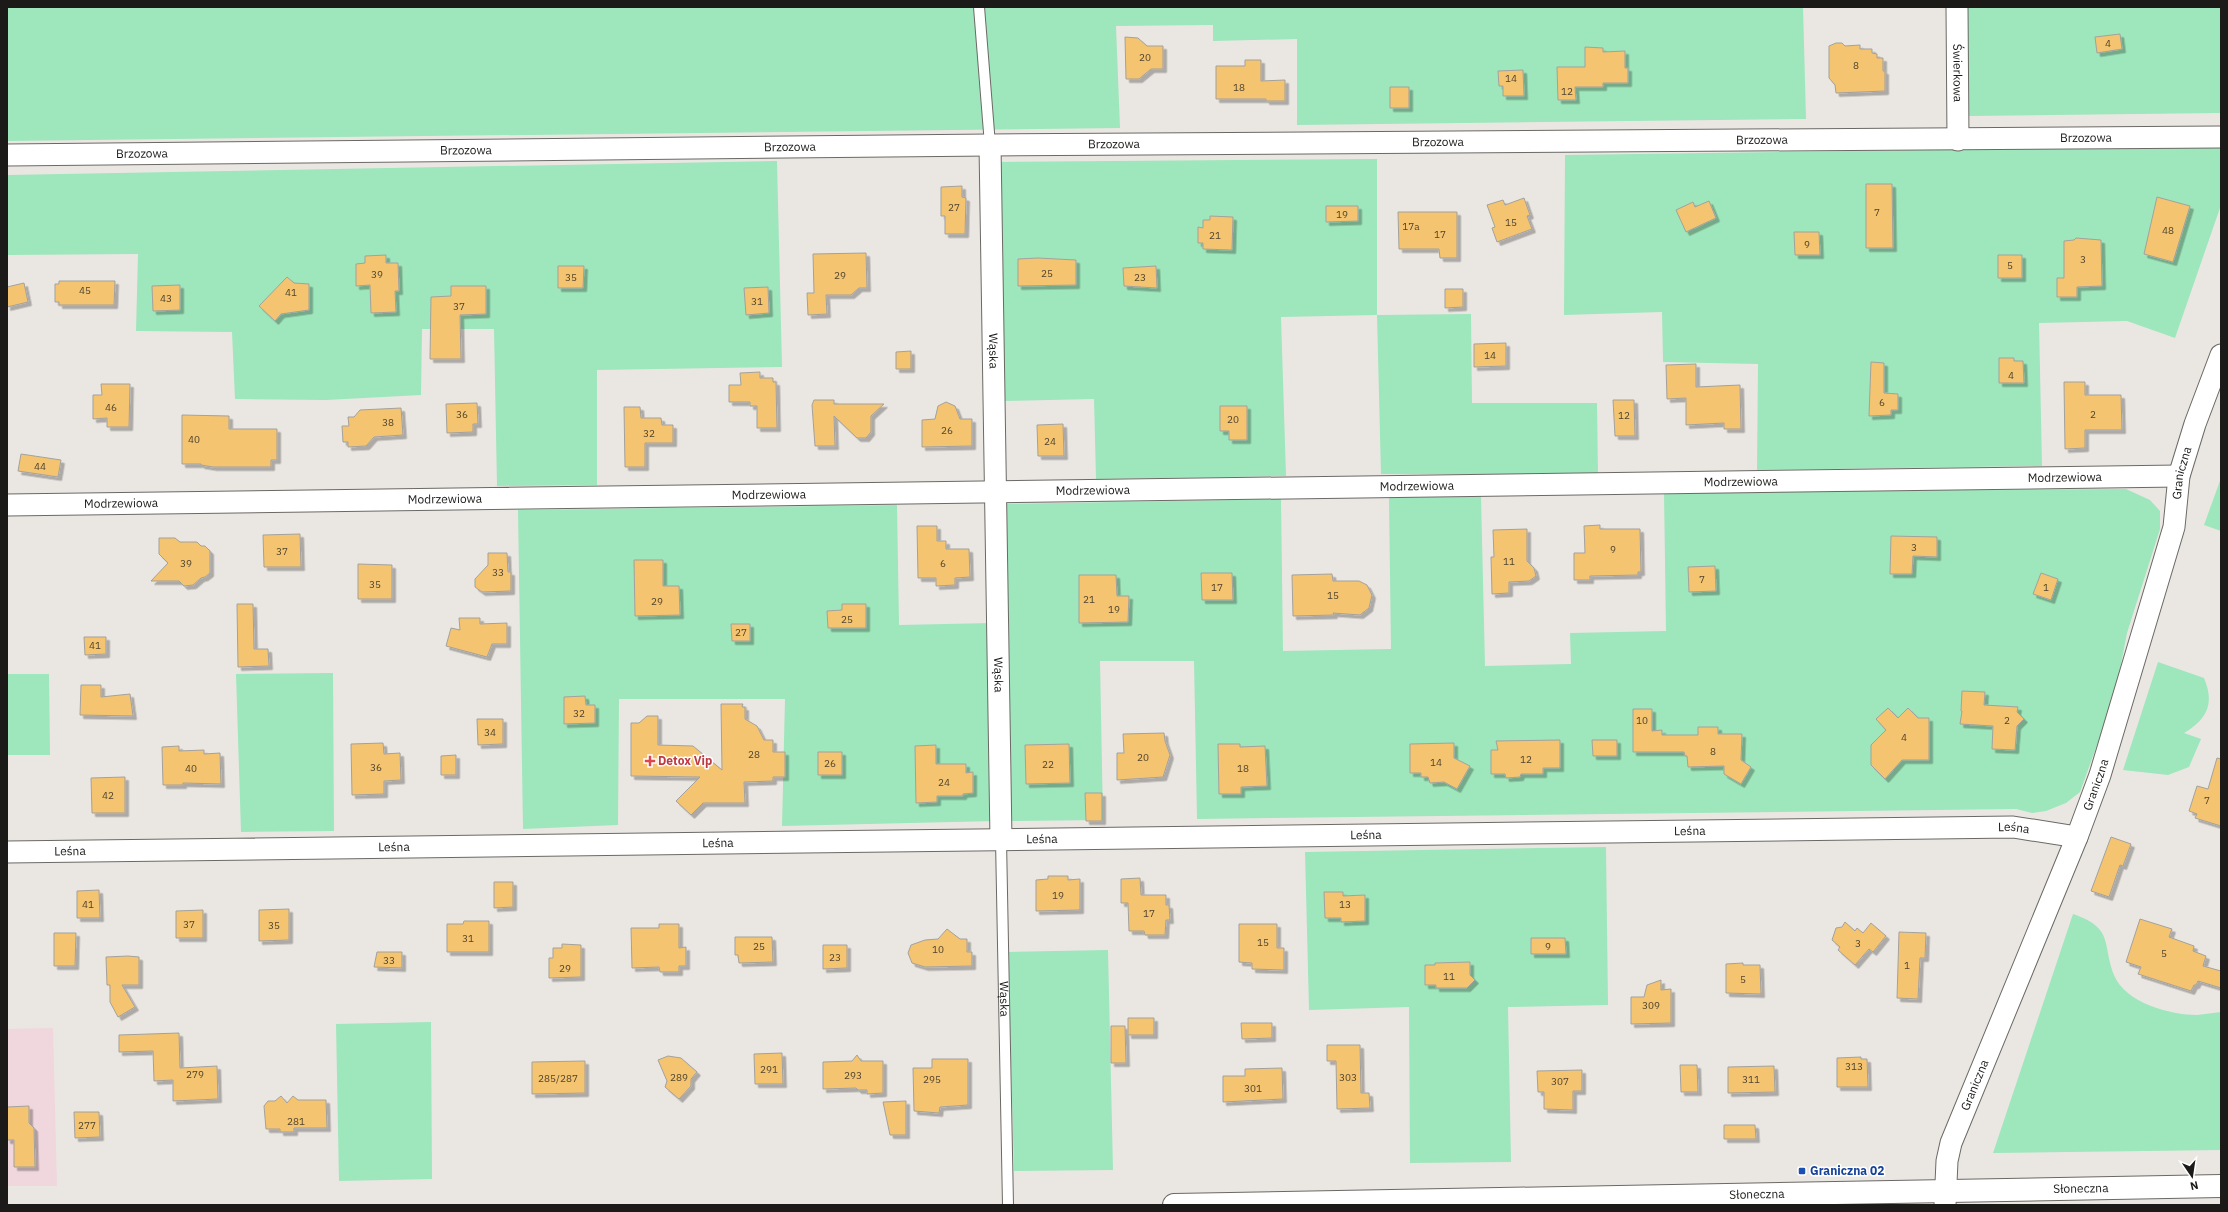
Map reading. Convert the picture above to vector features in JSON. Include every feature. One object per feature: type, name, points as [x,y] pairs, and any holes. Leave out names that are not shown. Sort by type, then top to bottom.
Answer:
[{"type":"main road","name":"Słoneczna","points":[[1174,1205],[1945,1198],[2221,1186]]},
{"type":"street","name":"Świerkowa","points":[[1957,7],[1958,140]]},
{"type":"street","name":"Brzozowa","points":[[7,155],[990,145],[1958,140],[2221,137]]},
{"type":"street","name":"Wąska","points":[[990,145],[1001,840]]},
{"type":"street","name":"Graniczna","points":[[1945,1198],[1951,1143],[2077,837],[2100,775],[2174,527],[2179,476],[2221,355]]},
{"type":"street","name":"Modrzewiowa","points":[[7,505],[2179,476]]},
{"type":"street","name":"Leśna","points":[[7,852],[2013,827],[2077,837]]},
{"type":"lane","points":[[979,7],[990,145]]},
{"type":"lane","name":"Wąska","points":[[1001,840],[1008,1205]]},
{"type":"shaded area","points":[[53,1028],[57,1186],[7,1186],[7,1029]]},
{"type":"green space","points":[[7,7],[1803,7],[1806,119],[1297,125],[1297,39],[1213,41],[1213,25],[1116,26],[1120,128],[7,141]]},
{"type":"green space","points":[[1967,7],[2221,7],[2221,113],[1969,116]]},
{"type":"green space","points":[[2221,146],[2221,205],[2175,338],[2127,321],[2039,323],[2042,466],[1757,470],[1758,364],[1663,362],[1662,312],[1564,315],[1565,155]]},
{"type":"green space","points":[[1377,159],[1377,315],[1281,317],[1286,476],[1096,479],[1094,399],[1001,401],[999,162]]},
{"type":"green space","points":[[777,161],[782,367],[597,370],[597,485],[497,486],[494,329],[422,329],[421,395],[326,400],[235,399],[232,332],[136,331],[138,254],[7,255],[7,175]]},
{"type":"green space","points":[[1471,314],[1472,403],[1597,403],[1598,475],[1381,474],[1377,315]]},
{"type":"green space","points":[[2221,478],[2221,531],[2204,525]]},
{"type":"green space","points":[[2126,489],[2150,500],[2160,511],[2160,529],[2127,633],[2115,695],[2080,792],[2066,803],[2046,811],[2032,813],[2016,809],[1197,819],[1194,661],[1100,661],[1103,820],[1008,821],[1002,504],[1281,499],[1283,651],[1391,649],[1389,498],[1481,496],[1485,666],[1571,664],[1570,633],[1666,631],[1664,492]]},
{"type":"green space","points":[[897,505],[899,625],[993,623],[996,821],[782,826],[785,699],[619,699],[618,825],[523,829],[518,510]]},
{"type":"green space","points":[[2158,662],[2204,678],[2209,696],[2207,710],[2192,728],[2184,733],[2201,739],[2189,767],[2168,775],[2123,770]]},
{"type":"green space","points":[[333,673],[334,831],[241,832],[236,674]]},
{"type":"green space","points":[[7,674],[49,674],[50,755],[7,755]]},
{"type":"green space","points":[[1606,847],[1608,1005],[1508,1007],[1511,1162],[1410,1163],[1409,1007],[1309,1010],[1305,852]]},
{"type":"green space","points":[[2073,914],[2086,919],[2101,931],[2107,945],[2110,964],[2114,975],[2120,985],[2138,1000],[2150,1006],[2175,1013],[2197,1015],[2221,1012],[2221,1150],[1993,1153]]},
{"type":"green space","points":[[1108,950],[1113,1170],[1014,1171],[1008,952]]},
{"type":"green space","points":[[431,1022],[432,1179],[339,1181],[336,1024]]},
{"type":"building","points":[[2120,34],[2122,49],[2097,53],[2095,37]]},
{"type":"building","points":[[1125,37],[1138,38],[1147,46],[1163,46],[1163,69],[1151,69],[1139,79],[1126,79]]},
{"type":"building","points":[[1836,43],[1842,43],[1845,46],[1860,45],[1860,49],[1872,49],[1872,53],[1877,54],[1877,58],[1883,58],[1883,71],[1885,71],[1885,91],[1836,93],[1835,85],[1829,78],[1829,46]]},
{"type":"building","points":[[1585,47],[1603,48],[1603,52],[1625,51],[1625,68],[1628,68],[1628,83],[1603,83],[1603,87],[1575,87],[1576,100],[1558,100],[1557,67],[1585,67]]},
{"type":"building","points":[[1245,60],[1261,60],[1261,81],[1285,80],[1285,101],[1266,101],[1266,99],[1216,99],[1216,66],[1245,66]]},
{"type":"building","points":[[1523,70],[1524,96],[1503,96],[1503,86],[1499,86],[1498,71]]},
{"type":"building","points":[[1390,87],[1409,87],[1409,108],[1390,108]]},
{"type":"building","points":[[1866,184],[1892,184],[1893,248],[1866,248]]},
{"type":"building","points":[[962,186],[962,197],[966,198],[965,234],[945,234],[945,216],[941,216],[941,187]]},
{"type":"building","points":[[2157,197],[2190,206],[2173,262],[2144,254]]},
{"type":"building","points":[[1524,198],[1530,215],[1527,216],[1532,229],[1497,242],[1492,228],[1495,227],[1487,205],[1503,200],[1505,205]]},
{"type":"building","points":[[1709,201],[1716,218],[1686,232],[1676,210],[1693,202],[1695,207]]},
{"type":"building","points":[[1326,206],[1358,206],[1358,221],[1326,222]]},
{"type":"building","points":[[1398,212],[1457,212],[1457,258],[1440,258],[1439,249],[1399,249]]},
{"type":"building","points":[[1210,216],[1233,217],[1232,250],[1203,249],[1203,243],[1198,243],[1198,227],[1203,228],[1203,220],[1210,220]]},
{"type":"building","points":[[1794,232],[1819,232],[1820,255],[1795,255]]},
{"type":"building","points":[[2076,238],[2101,240],[2102,286],[2077,287],[2077,297],[2057,297],[2057,278],[2064,278],[2064,241],[2074,240]]},
{"type":"building","points":[[866,253],[867,288],[859,288],[851,295],[826,295],[827,314],[808,315],[807,293],[814,293],[813,254]]},
{"type":"building","points":[[386,255],[386,263],[398,263],[399,291],[395,291],[396,312],[371,313],[370,285],[356,286],[356,264],[365,263],[365,256]]},
{"type":"building","points":[[1998,255],[2022,255],[2022,278],[1998,278]]},
{"type":"building","points":[[1038,258],[1076,260],[1076,285],[1018,286],[1018,259]]},
{"type":"building","points":[[558,266],[584,266],[583,288],[558,288]]},
{"type":"building","points":[[1156,266],[1157,288],[1124,286],[1123,268]]},
{"type":"building","points":[[287,277],[294,283],[309,284],[309,310],[281,314],[275,321],[259,306]]},
{"type":"building","points":[[59,281],[115,281],[114,305],[59,305],[59,302],[55,302],[55,284],[59,284]]},
{"type":"building","points":[[24,283],[28,302],[7,307],[7,287]]},
{"type":"building","points":[[180,285],[180,310],[153,311],[152,286]]},
{"type":"building","points":[[451,286],[486,286],[486,314],[460,315],[461,359],[430,359],[431,297],[451,296]]},
{"type":"building","points":[[768,287],[769,313],[746,315],[744,288]]},
{"type":"building","points":[[1445,289],[1463,289],[1463,307],[1445,308]]},
{"type":"building","points":[[1506,343],[1506,366],[1474,367],[1474,344]]},
{"type":"building","points":[[911,351],[911,369],[896,369],[896,352]]},
{"type":"building","points":[[1999,358],[2014,358],[2014,361],[2023,361],[2024,383],[1999,383]]},
{"type":"building","points":[[1871,362],[1884,363],[1884,393],[1898,394],[1898,410],[1891,410],[1891,415],[1869,416]]},
{"type":"building","points":[[1696,364],[1696,387],[1740,385],[1741,429],[1724,429],[1724,423],[1686,425],[1686,398],[1667,399],[1666,365]]},
{"type":"building","points":[[760,372],[760,378],[773,378],[773,382],[776,382],[777,428],[757,428],[757,406],[750,406],[750,402],[729,402],[729,385],[741,385],[740,373]]},
{"type":"building","points":[[2064,382],[2085,382],[2085,395],[2121,395],[2122,430],[2085,430],[2085,448],[2065,449]]},
{"type":"building","points":[[101,384],[130,384],[129,427],[107,427],[107,418],[93,419],[93,395],[102,395]]},
{"type":"building","points":[[814,400],[834,400],[834,404],[884,404],[871,416],[871,432],[866,438],[857,438],[834,416],[835,446],[815,446],[812,405]]},
{"type":"building","points":[[1613,400],[1634,400],[1635,436],[1615,436]]},
{"type":"building","points":[[946,402],[955,406],[960,419],[972,419],[972,446],[922,447],[922,420],[935,419],[938,406]]},
{"type":"building","points":[[477,403],[478,424],[473,424],[473,432],[447,433],[446,404]]},
{"type":"building","points":[[1220,406],[1247,406],[1247,440],[1229,440],[1229,431],[1220,431]]},
{"type":"building","points":[[624,407],[640,407],[641,418],[661,418],[662,425],[673,425],[673,443],[645,443],[645,467],[625,467]]},
{"type":"building","points":[[401,408],[403,435],[374,437],[366,446],[348,447],[348,442],[343,442],[342,426],[349,426],[348,417],[354,417],[360,410]]},
{"type":"building","points":[[182,415],[229,416],[229,429],[277,429],[277,460],[271,460],[271,467],[213,467],[201,464],[182,464]]},
{"type":"building","points":[[1063,424],[1064,456],[1038,456],[1037,425]]},
{"type":"building","points":[[21,454],[61,460],[58,477],[18,471]]},
{"type":"building","points":[[1600,525],[1600,529],[1640,529],[1641,572],[1638,572],[1638,575],[1590,576],[1590,580],[1574,580],[1574,553],[1585,553],[1584,526]]},
{"type":"building","points":[[917,526],[937,526],[937,541],[946,541],[946,549],[969,549],[970,577],[955,578],[955,585],[936,586],[936,578],[918,578]]},
{"type":"building","points":[[1527,529],[1527,561],[1534,568],[1536,576],[1529,581],[1509,582],[1509,593],[1492,594],[1491,557],[1494,557],[1493,530]]},
{"type":"building","points":[[300,534],[301,567],[264,567],[263,535]]},
{"type":"building","points":[[1891,536],[1937,537],[1937,557],[1913,556],[1912,574],[1890,574]]},
{"type":"building","points":[[159,538],[175,538],[180,542],[197,542],[201,546],[205,546],[210,551],[210,573],[193,585],[184,586],[179,581],[151,581],[168,563],[159,554]]},
{"type":"building","points":[[488,553],[507,553],[508,572],[511,572],[511,591],[482,592],[475,587],[475,579],[488,565]]},
{"type":"building","points":[[634,560],[663,560],[663,586],[679,586],[680,615],[635,616]]},
{"type":"building","points":[[358,564],[392,565],[392,599],[358,599]]},
{"type":"building","points":[[1715,566],[1716,591],[1689,592],[1688,567]]},
{"type":"building","points":[[1201,573],[1232,573],[1233,600],[1202,600]]},
{"type":"building","points":[[2041,573],[2058,579],[2051,600],[2033,594]]},
{"type":"building","points":[[1332,574],[1333,581],[1359,581],[1367,585],[1372,595],[1369,608],[1360,615],[1333,613],[1334,615],[1293,616],[1292,575]]},
{"type":"building","points":[[1079,575],[1116,575],[1117,596],[1129,596],[1128,622],[1079,623]]},
{"type":"building","points":[[237,604],[253,604],[254,649],[268,649],[269,666],[238,667]]},
{"type":"building","points":[[842,604],[866,604],[866,628],[828,628],[827,611],[842,610]]},
{"type":"building","points":[[459,618],[480,618],[480,624],[507,623],[507,644],[492,644],[487,657],[446,646],[451,628],[460,630]]},
{"type":"building","points":[[731,624],[750,624],[750,641],[732,641]]},
{"type":"building","points":[[84,637],[106,637],[106,654],[85,655]]},
{"type":"building","points":[[81,685],[101,685],[101,697],[130,694],[133,716],[80,715]]},
{"type":"building","points":[[1962,691],[1985,692],[1984,705],[2018,707],[2017,712],[2024,719],[2017,726],[2015,750],[1992,749],[1993,726],[1960,724],[1962,711]]},
{"type":"building","points":[[585,696],[586,705],[595,705],[595,723],[564,724],[564,697]]},
{"type":"building","points":[[721,704],[743,704],[742,707],[745,707],[745,719],[757,726],[764,740],[773,740],[773,752],[785,752],[785,777],[773,777],[773,781],[744,782],[745,803],[703,803],[691,815],[676,801],[700,777],[631,776],[631,723],[639,723],[647,716],[658,716],[658,745],[693,746],[722,770]]},
{"type":"building","points":[[1888,708],[1898,718],[1908,708],[1918,718],[1929,718],[1929,760],[1902,760],[1885,779],[1871,765],[1871,745],[1886,730],[1876,719]]},
{"type":"building","points":[[1633,709],[1652,709],[1652,731],[1662,730],[1662,735],[1698,735],[1698,727],[1718,727],[1718,734],[1742,734],[1741,760],[1751,767],[1741,784],[1724,774],[1724,766],[1688,767],[1687,756],[1685,756],[1684,752],[1633,752]]},
{"type":"building","points":[[477,719],[503,719],[503,744],[478,745]]},
{"type":"building","points":[[1164,733],[1170,755],[1163,777],[1117,780],[1117,753],[1124,753],[1123,734]]},
{"type":"building","points":[[1560,740],[1560,768],[1543,768],[1543,774],[1521,774],[1520,777],[1506,778],[1505,774],[1491,774],[1491,750],[1498,750],[1496,741]]},
{"type":"building","points":[[1592,740],[1617,740],[1617,756],[1593,756]]},
{"type":"building","points":[[383,743],[384,754],[400,753],[401,780],[384,781],[384,794],[352,795],[351,744]]},
{"type":"building","points":[[1454,743],[1454,758],[1470,766],[1457,789],[1444,782],[1430,783],[1428,777],[1421,777],[1421,773],[1410,773],[1410,744]]},
{"type":"building","points":[[1069,744],[1070,783],[1026,784],[1025,745]]},
{"type":"building","points":[[1218,744],[1240,744],[1240,747],[1265,746],[1267,786],[1241,787],[1241,794],[1219,794]]},
{"type":"building","points":[[936,745],[936,764],[966,764],[966,773],[973,772],[973,793],[963,794],[963,796],[937,796],[937,802],[916,803],[915,746]]},
{"type":"building","points":[[179,746],[179,751],[204,750],[204,754],[220,753],[221,784],[183,783],[183,785],[163,785],[162,747]]},
{"type":"building","points":[[818,752],[842,752],[842,775],[818,775]]},
{"type":"building","points":[[456,755],[456,775],[441,775],[441,756]]},
{"type":"building","points":[[2217,758],[2221,759],[2221,826],[2195,818],[2197,814],[2189,811],[2197,786],[2208,789]]},
{"type":"building","points":[[125,777],[125,813],[92,813],[91,778]]},
{"type":"building","points":[[1085,793],[1102,793],[1102,821],[1086,821]]},
{"type":"building","points":[[2111,837],[2131,844],[2123,866],[2120,865],[2109,897],[2091,891]]},
{"type":"building","points":[[1048,876],[1068,876],[1068,880],[1080,879],[1080,910],[1036,911],[1036,880],[1048,879]]},
{"type":"building","points":[[1140,878],[1141,895],[1166,895],[1166,905],[1169,905],[1170,920],[1166,920],[1165,935],[1145,935],[1144,931],[1129,931],[1128,903],[1121,903],[1121,879]]},
{"type":"building","points":[[494,882],[513,882],[513,907],[494,908]]},
{"type":"building","points":[[99,890],[100,918],[77,918],[77,891]]},
{"type":"building","points":[[1324,892],[1343,892],[1343,896],[1365,895],[1365,921],[1341,922],[1341,918],[1325,918]]},
{"type":"building","points":[[289,909],[289,940],[259,941],[259,910]]},
{"type":"building","points":[[203,910],[203,938],[176,938],[176,911]]},
{"type":"building","points":[[2140,919],[2172,929],[2169,937],[2194,946],[2193,951],[2206,956],[2203,966],[2221,971],[2221,988],[2198,981],[2191,991],[2138,974],[2141,967],[2126,962]]},
{"type":"building","points":[[464,921],[489,921],[489,952],[447,952],[447,924],[463,924]]},
{"type":"building","points":[[1845,922],[1855,931],[1857,928],[1863,933],[1871,923],[1886,936],[1873,952],[1869,949],[1855,965],[1838,950],[1840,947],[1832,940],[1836,928],[1842,927]]},
{"type":"building","points":[[659,924],[679,924],[679,948],[686,947],[686,966],[679,966],[679,972],[660,972],[659,967],[632,968],[631,928],[659,928]]},
{"type":"building","points":[[1239,924],[1277,924],[1277,948],[1284,948],[1284,970],[1252,969],[1252,963],[1239,962]]},
{"type":"building","points":[[947,929],[960,939],[967,939],[967,952],[972,952],[972,966],[925,967],[912,963],[908,953],[911,945],[925,940],[938,939]]},
{"type":"building","points":[[1899,932],[1926,933],[1925,958],[1920,958],[1918,999],[1897,998]]},
{"type":"building","points":[[54,933],[76,933],[75,966],[54,966]]},
{"type":"building","points":[[735,937],[772,937],[773,962],[739,963],[738,955],[735,955]]},
{"type":"building","points":[[1531,938],[1565,938],[1566,954],[1531,954]]},
{"type":"building","points":[[562,944],[581,945],[581,977],[549,978],[549,958],[553,958],[553,948],[562,948]]},
{"type":"building","points":[[823,945],[847,945],[847,968],[823,969]]},
{"type":"building","points":[[377,952],[402,952],[402,968],[374,967]]},
{"type":"building","points":[[106,957],[139,957],[139,985],[122,985],[135,1007],[118,1017],[110,1002],[110,985],[107,985]]},
{"type":"building","points":[[1470,962],[1470,975],[1475,980],[1467,988],[1436,988],[1436,985],[1425,985],[1425,965],[1435,965],[1435,963]]},
{"type":"building","points":[[1743,963],[1743,965],[1760,965],[1761,994],[1726,993],[1726,964]]},
{"type":"building","points":[[1661,980],[1661,990],[1671,989],[1671,1023],[1631,1024],[1631,997],[1644,997],[1647,985]]},
{"type":"building","points":[[1128,1018],[1154,1018],[1154,1035],[1128,1035]]},
{"type":"building","points":[[1241,1023],[1272,1023],[1272,1038],[1242,1039]]},
{"type":"building","points":[[1111,1026],[1125,1026],[1126,1063],[1111,1063]]},
{"type":"building","points":[[179,1033],[180,1068],[217,1066],[218,1099],[173,1101],[173,1080],[154,1081],[153,1051],[119,1052],[119,1035]]},
{"type":"building","points":[[1327,1045],[1360,1045],[1361,1093],[1369,1093],[1370,1108],[1337,1109],[1336,1061],[1327,1061]]},
{"type":"building","points":[[782,1053],[783,1084],[755,1084],[754,1054]]},
{"type":"building","points":[[857,1055],[861,1061],[883,1061],[883,1093],[867,1094],[867,1090],[858,1090],[856,1088],[823,1089],[823,1062],[852,1061]]},
{"type":"building","points":[[668,1056],[681,1058],[697,1072],[691,1079],[691,1086],[679,1099],[665,1087],[667,1081],[658,1060]]},
{"type":"building","points":[[1861,1057],[1861,1059],[1867,1059],[1868,1087],[1837,1087],[1837,1058]]},
{"type":"building","points":[[932,1059],[968,1059],[968,1105],[940,1107],[939,1113],[914,1111],[913,1068],[932,1068]]},
{"type":"building","points":[[585,1061],[585,1093],[532,1094],[532,1062]]},
{"type":"building","points":[[1680,1065],[1697,1065],[1698,1092],[1681,1092]]},
{"type":"building","points":[[1774,1066],[1775,1092],[1728,1093],[1728,1067]]},
{"type":"building","points":[[1282,1068],[1283,1099],[1223,1102],[1223,1076],[1245,1076],[1245,1069]]},
{"type":"building","points":[[1582,1070],[1582,1091],[1573,1091],[1573,1110],[1544,1109],[1544,1092],[1538,1092],[1537,1071]]},
{"type":"building","points":[[281,1096],[287,1103],[293,1096],[298,1100],[326,1100],[327,1128],[294,1128],[294,1132],[280,1132],[280,1129],[266,1129],[264,1106],[268,1101],[275,1101]]},
{"type":"building","points":[[906,1101],[906,1135],[890,1135],[883,1102]]},
{"type":"building","points":[[29,1106],[29,1123],[34,1128],[35,1167],[14,1167],[14,1140],[7,1140],[7,1107]]},
{"type":"building","points":[[74,1112],[99,1112],[100,1137],[75,1138]]},
{"type":"building","points":[[1724,1125],[1755,1125],[1756,1139],[1724,1139]]},
{"type":"place","name":"Detox Vip","points":[[650,761]]},
{"type":"place","name":"Graniczna 02","points":[[1802,1171]]}]
